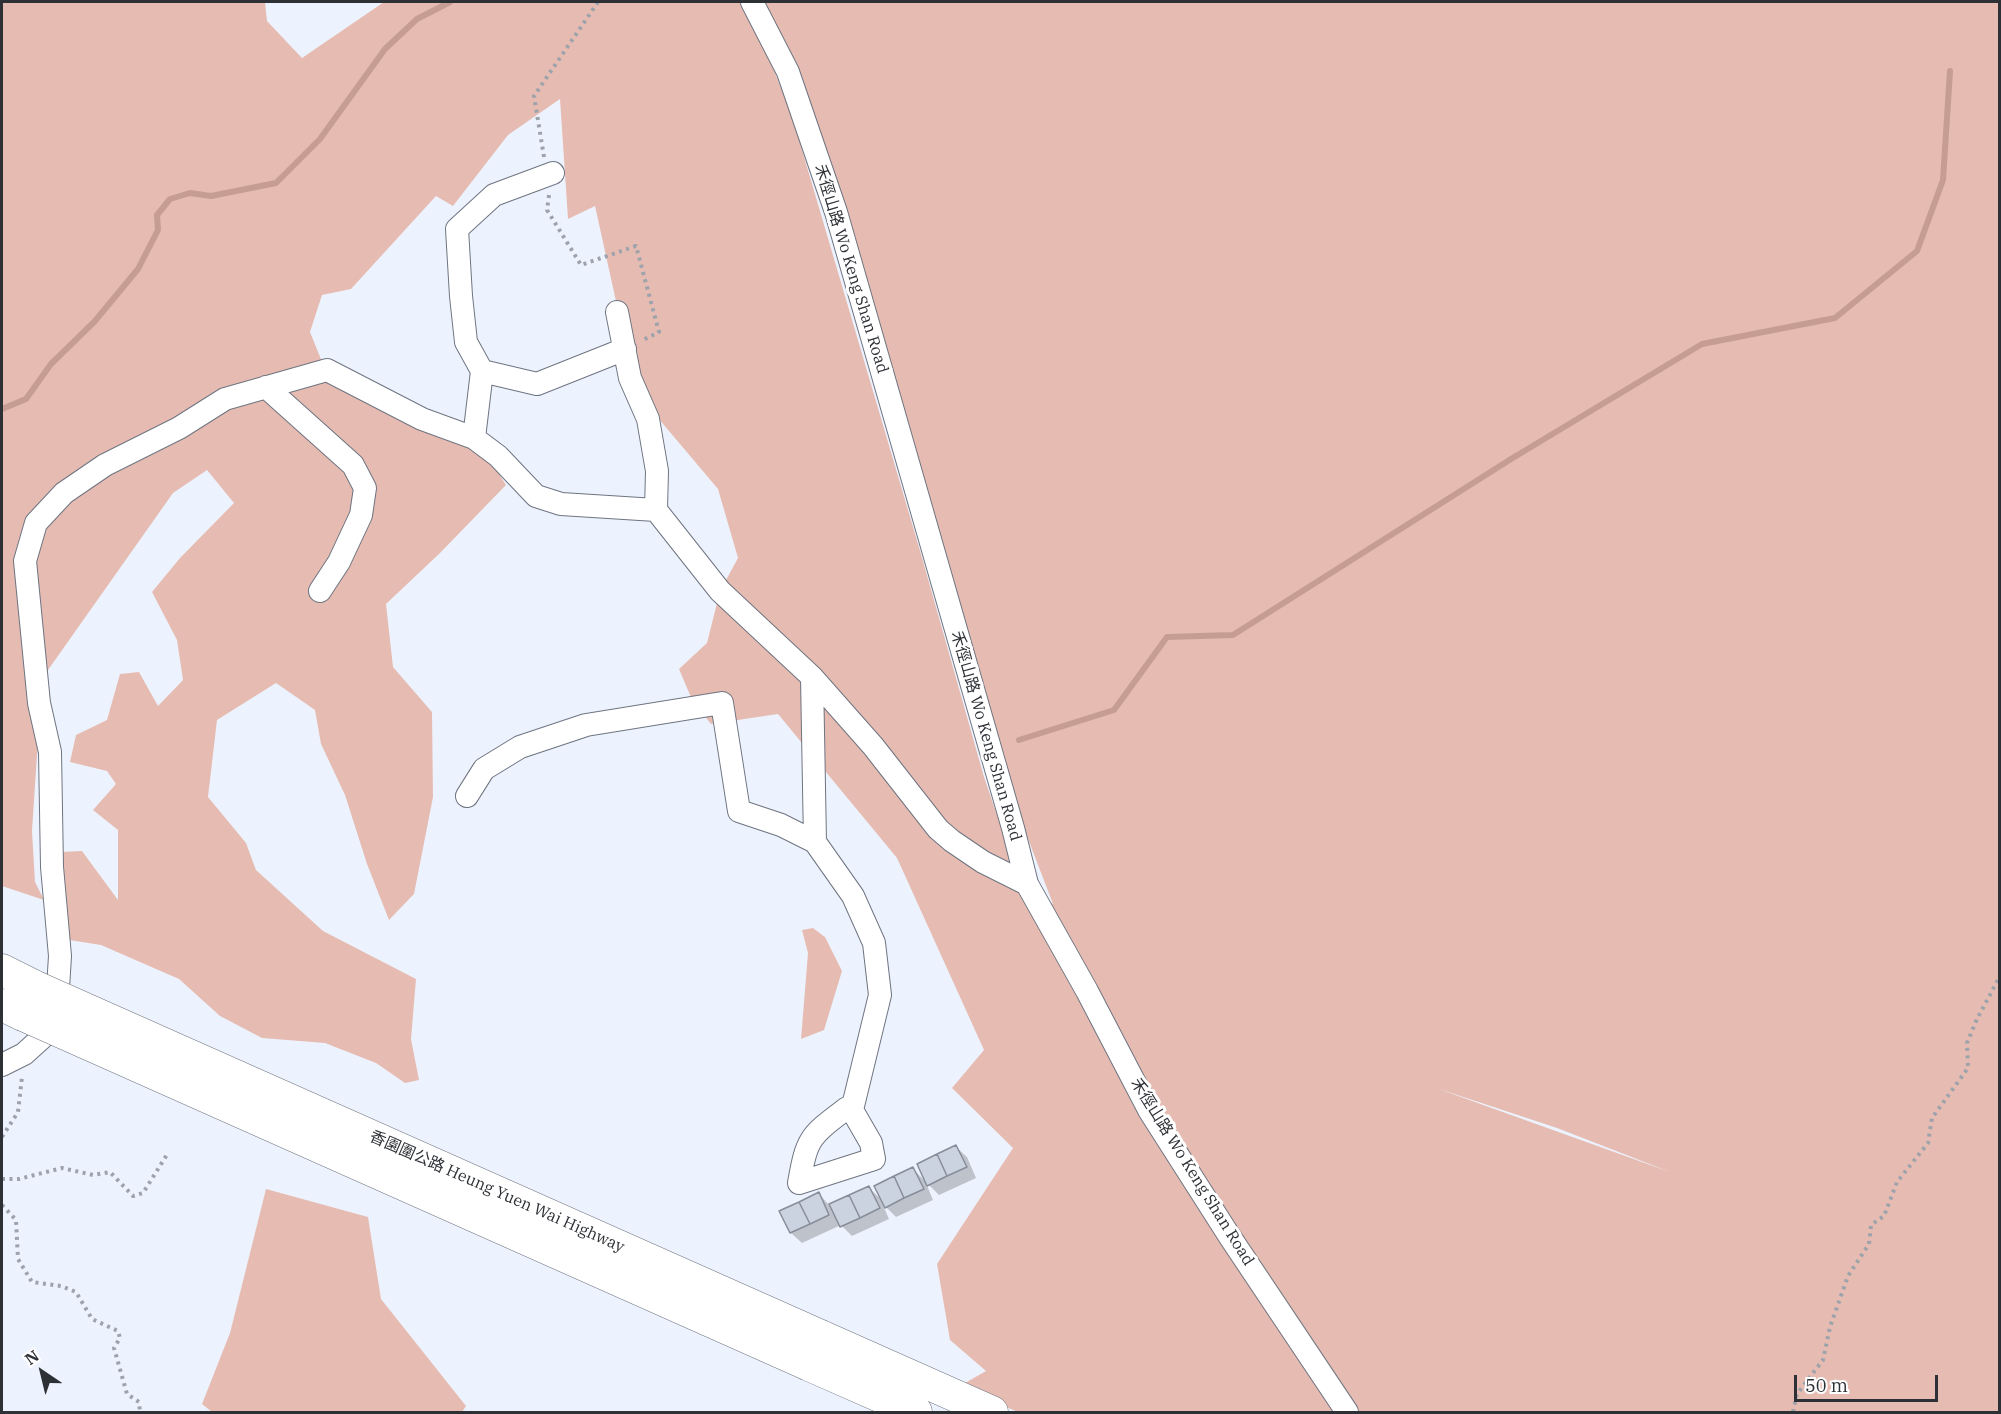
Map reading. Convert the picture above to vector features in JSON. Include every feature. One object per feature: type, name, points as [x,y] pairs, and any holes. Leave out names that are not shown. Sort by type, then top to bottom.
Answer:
[{"type":"highway","name":"香園圍公路 Heung Yuen Wai Highway","points":[[2,970],[992,1413]]},
{"type":"highway","name":"香園圍公路 Heung Yuen Wai Highway","points":[[13,1010],[916,1413]]},
{"type":"street","name":"禾徑山路 Wo Keng Shan Road","points":[[752,2],[788,72],[836,212],[1027,884],[1087,991],[1149,1110],[1347,1413]]},
{"type":"street","points":[[474,438],[483,371],[466,342],[457,229],[494,195],[553,173]]},
{"type":"street","points":[[617,312],[630,378],[648,419],[657,471],[656,510],[720,591],[812,677],[873,746],[938,829],[951,841],[983,862],[1027,884]]},
{"type":"street","points":[[483,371],[537,384],[625,349]]},
{"type":"street","points":[[2,1065],[24,1054],[45,1035],[58,988],[60,956],[52,867],[50,752],[39,703],[25,561],[36,523],[64,493],[105,465],[179,429],[225,399],[327,370],[422,419],[474,438],[498,456],[536,496],[561,504],[656,510]]},
{"type":"street","points":[[266,387],[353,465],[365,488],[361,515],[339,562],[320,591]]},
{"type":"street","points":[[812,677],[815,842]]},
{"type":"street","points":[[467,796],[484,770],[520,747],[586,725],[722,704],[739,811],[781,825],[815,842],[853,896],[874,943],[880,995],[852,1110]]},
{"type":"path","points":[[598,2],[534,96],[544,157],[553,173],[547,210],[582,265],[636,246],[659,332],[625,349]]},
{"type":"path","points":[[1793,1413],[1797,1394],[1823,1360],[1830,1327],[1848,1276],[1869,1244],[1871,1225],[1884,1216],[1897,1182],[1928,1143],[1932,1118],[1968,1068],[1967,1043],[1977,1018],[2000,976]]},
{"type":"path","points":[[2,1137],[18,1112],[24,1054]]},
{"type":"path","points":[[2,1179],[18,1179],[62,1168],[93,1175],[110,1172],[133,1196],[143,1193],[168,1153]]},
{"type":"path","points":[[2,1205],[16,1220],[18,1259],[32,1282],[61,1286],[76,1292],[92,1319],[118,1330],[120,1338],[114,1348],[127,1394],[139,1402],[140,1413]]},
{"type":"shaded area","points":[[2,2],[265,2],[267,21],[302,58],[384,2],[741,2],[768,55],[792,116],[984,777],[1001,827],[1027,884],[1053,904],[1017,810],[764,2],[1999,2],[1999,1412],[1018,1412],[958,1387],[986,1371],[950,1340],[937,1264],[1013,1148],[952,1088],[984,1050],[897,858],[778,714],[711,724],[693,702],[679,669],[707,643],[720,591],[738,558],[718,489],[636,392],[595,206],[568,219],[560,99],[508,135],[453,206],[436,196],[351,289],[322,295],[310,332],[331,384],[487,455],[506,485],[440,553],[386,604],[393,667],[432,712],[433,797],[414,894],[389,920],[367,864],[345,795],[321,744],[315,710],[276,683],[217,720],[208,797],[246,843],[256,870],[323,931],[416,979],[411,1039],[419,1080],[405,1083],[376,1063],[325,1043],[262,1038],[220,1016],[179,979],[101,945],[63,939],[62,852],[82,851],[118,900],[118,830],[93,810],[116,784],[107,771],[70,762],[76,735],[107,720],[120,674],[139,672],[158,706],[183,680],[177,640],[152,592],[180,558],[234,503],[207,470],[173,493],[48,670],[37,755],[32,831],[35,882],[44,900],[2,886]],"holes":[[[1436,1088],[1557,1128],[1670,1172]]]},
{"type":"shaded area","points":[[813,928],[825,937],[842,971],[824,1030],[801,1039],[808,953],[802,930]]},
{"type":"shaded area","points":[[266,1189],[368,1217],[381,1299],[466,1406],[462,1412],[212,1412],[202,1404],[230,1333]]},
{"type":"building","points":[[956,1145],[967,1167],[947,1176],[937,1154]]},
{"type":"building","points":[[937,1154],[947,1176],[927,1186],[917,1164]]},
{"type":"building","points":[[913,1167],[924,1189],[904,1198],[894,1176]]},
{"type":"building","points":[[894,1176],[904,1198],[885,1208],[874,1186]]},
{"type":"building","points":[[869,1186],[880,1208],[860,1218],[849,1195]]},
{"type":"building","points":[[819,1192],[829,1215],[810,1224],[799,1202]]},
{"type":"building","points":[[849,1195],[860,1218],[840,1227],[829,1204]]},
{"type":"building","points":[[799,1202],[810,1224],[790,1233],[779,1211]]},
{"type":"waterway","points":[[2,409],[26,399],[51,364],[95,321],[138,269],[158,230],[157,215],[170,199],[190,193],[211,196],[276,183],[320,139],[385,49],[417,19],[450,2]]},
{"type":"waterway","points":[[1019,740],[1114,710],[1167,637],[1233,635],[1511,459],[1702,344],[1835,318],[1917,251],[1943,180],[1950,71]]}]
